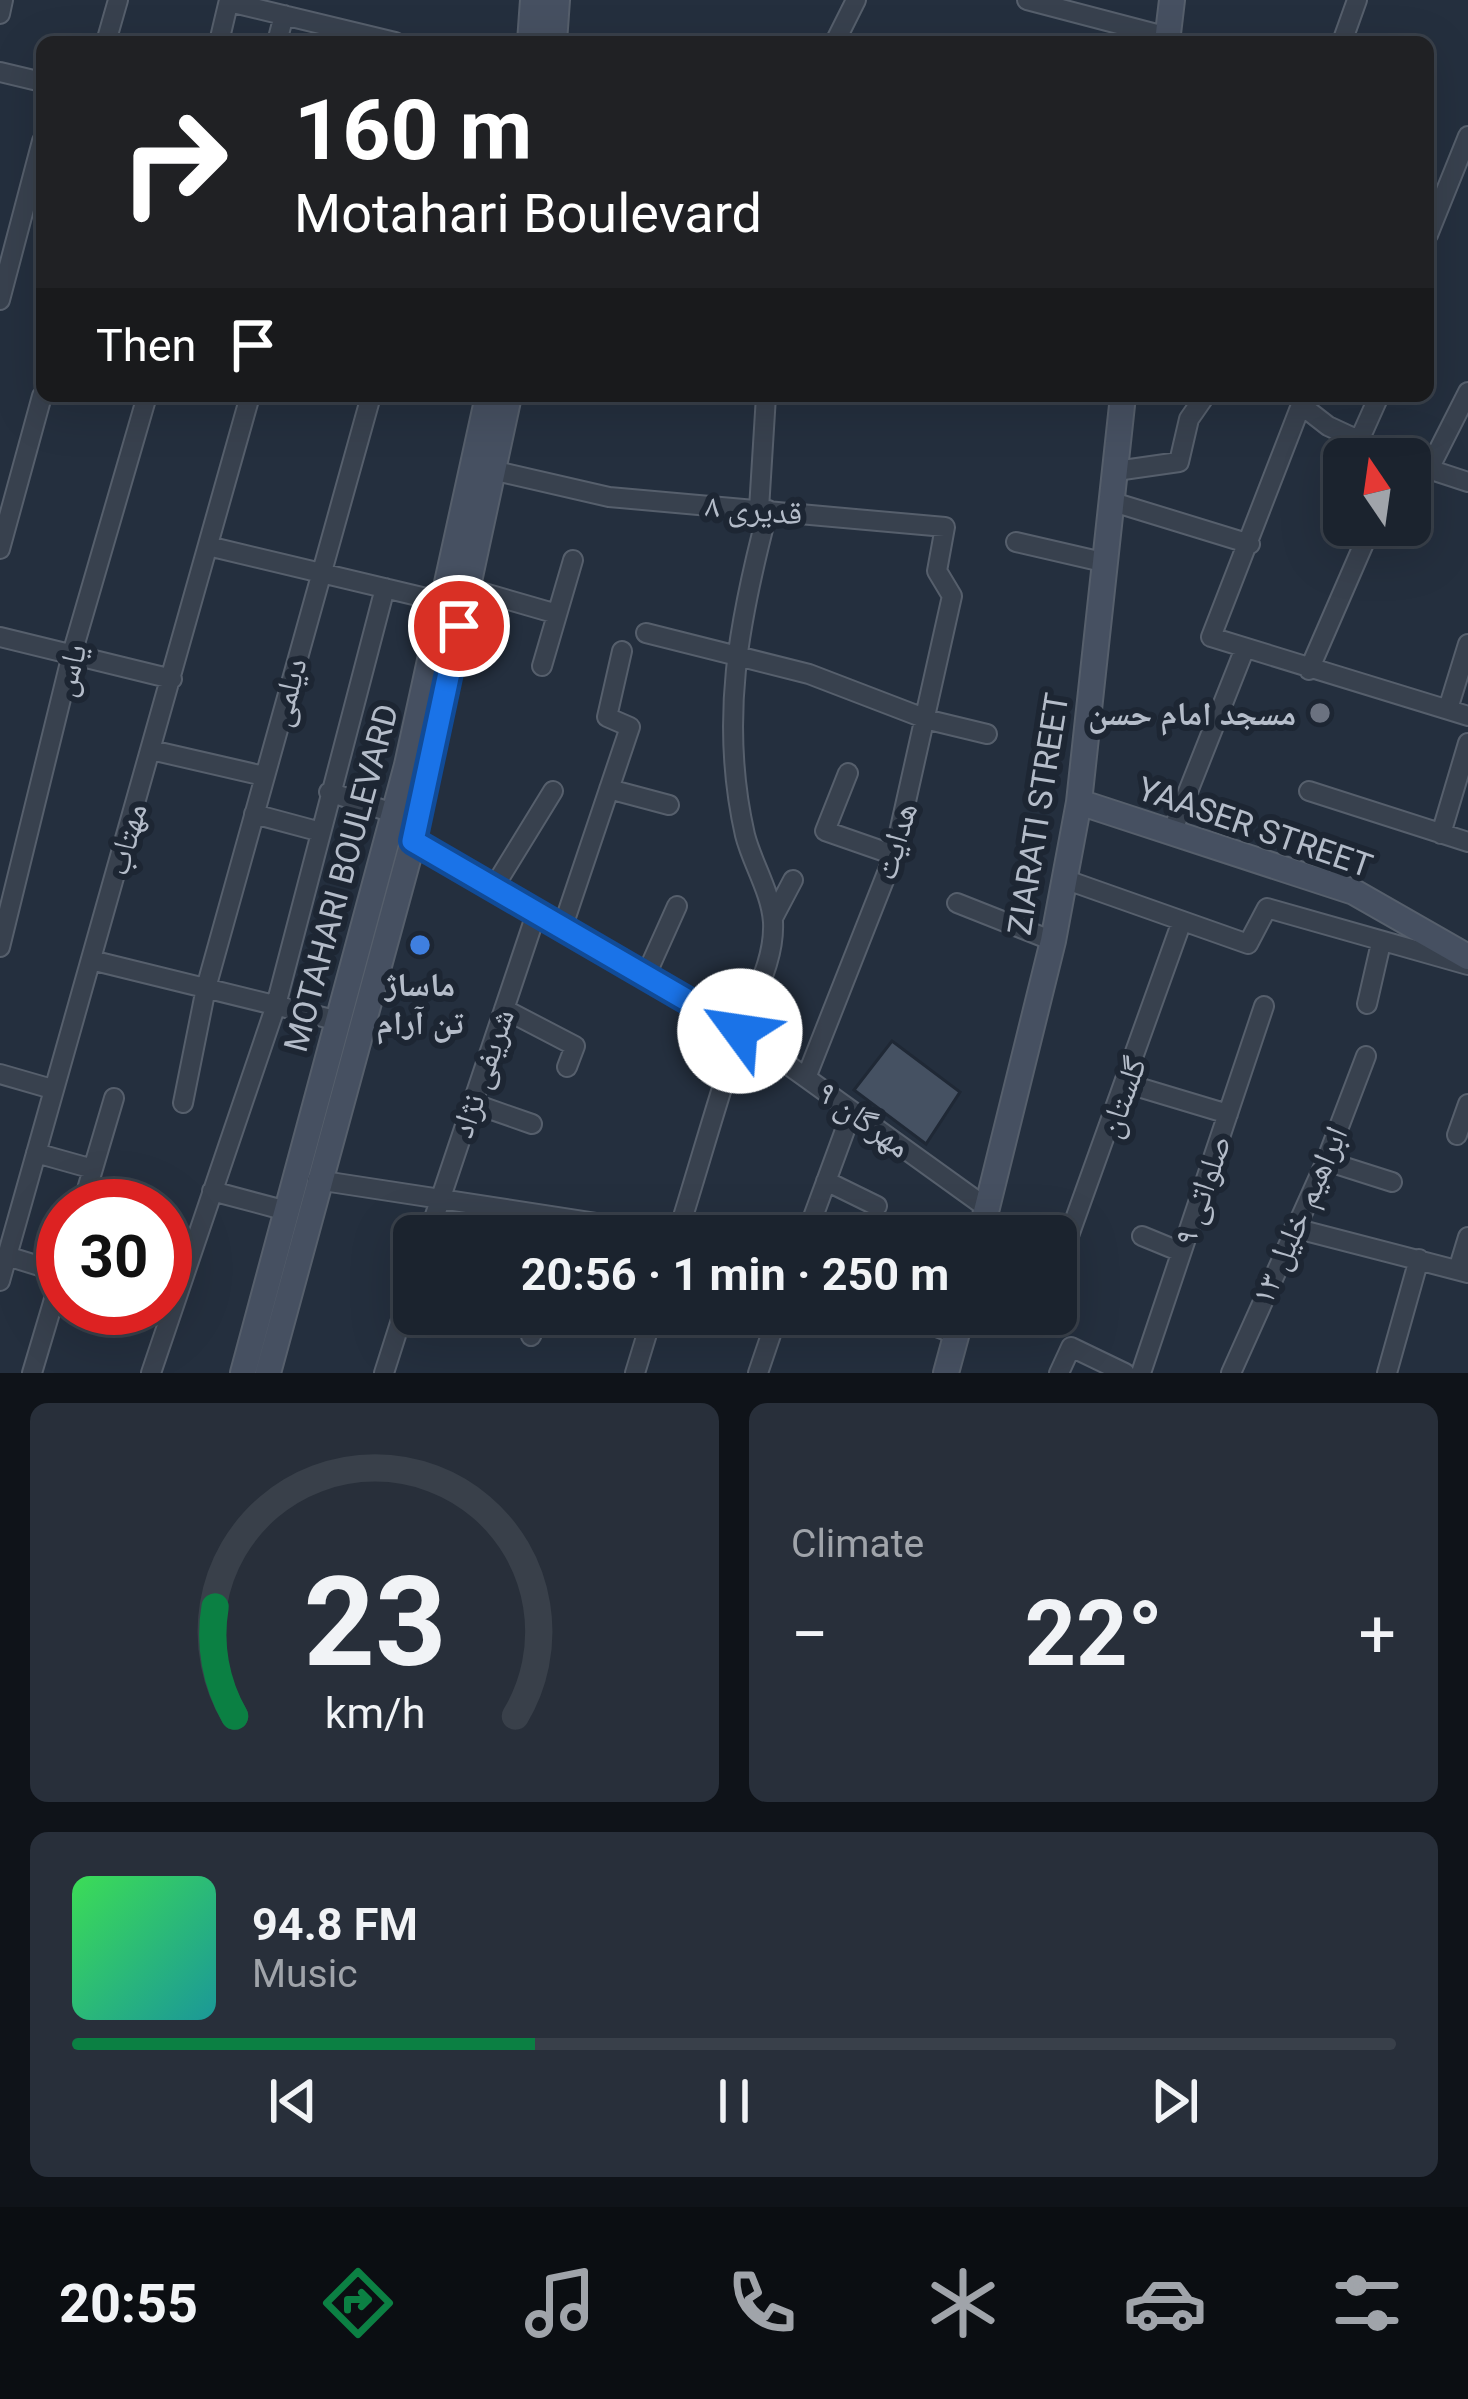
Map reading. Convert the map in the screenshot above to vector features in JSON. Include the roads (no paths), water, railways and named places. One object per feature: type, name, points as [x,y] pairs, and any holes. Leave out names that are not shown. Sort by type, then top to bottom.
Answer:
[{"type":"main road","points":[[530,36],[532,0]]},
{"type":"main road","points":[[554,36],[557,0]]},
{"type":"main road","points":[[1167,36],[1172,0]]},
{"type":"main road","name":"MOTAHARI BOULEVARD","points":[[268,1373],[413,841],[443,602],[487,402]]},
{"type":"main road","name":"MOTAHARI BOULEVARD","points":[[243,1373],[393,813],[424,737],[467,588],[508,402]]},
{"type":"main road","name":"ZIARATI STREET","points":[[985,1215],[1053,941],[1079,802],[1121,402]]},
{"type":"main road","name":"YAASER STREET","points":[[1079,802],[1354,892],[1467,955]]},
{"type":"main road","points":[[946,1373],[957,1335]]},
{"type":"street","points":[[0,14],[3,0]]},
{"type":"street","points":[[108,36],[118,0]]},
{"type":"street","points":[[838,36],[856,0]]},
{"type":"street","points":[[1027,0],[1156,36]]},
{"type":"street","points":[[1344,36],[1357,0]]},
{"type":"street","points":[[220,36],[229,1],[335,35]]},
{"type":"street","points":[[279,36],[284,16]]},
{"type":"street","points":[[0,72],[36,81]]},
{"type":"street","points":[[1434,222],[1468,136]]},
{"type":"street","points":[[0,300],[36,164]]},
{"type":"street","points":[[1450,188],[1468,198]]},
{"type":"street","points":[[1431,449],[1468,392]]},
{"type":"street","points":[[0,548],[40,402]]},
{"type":"street","name":"یاس","points":[[0,947],[72,654],[145,402]]},
{"type":"street","name":"مهتاب","points":[[0,1281],[248,402]]},
{"type":"street","name":"دیلمی","points":[[183,1103],[206,988],[369,402]]},
{"type":"street","points":[[766,402],[763,509],[736,654],[737,767],[746,835],[773,918]]},
{"type":"street","points":[[1116,471],[1179,462],[1189,419],[1201,402]]},
{"type":"street","points":[[1360,438],[1375,402]]},
{"type":"street","points":[[1350,438],[1301,405],[1211,637],[1468,716]]},
{"type":"street","name":"قدیری ۸","points":[[492,470],[609,497],[945,526],[937,571],[952,596]]},
{"type":"street","points":[[1431,470],[1468,482]]},
{"type":"street","points":[[1113,502],[1250,544]]},
{"type":"street","points":[[1016,542],[1107,563]]},
{"type":"street","points":[[208,546],[443,602]]},
{"type":"street","points":[[1309,670],[1363,546]]},
{"type":"street","points":[[542,666],[573,560]]},
{"type":"street","points":[[467,588],[557,614]]},
{"type":"street","points":[[151,1373],[276,1005],[385,589]]},
{"type":"street","name":"هدایت","points":[[806,1078],[894,855],[929,720],[952,596]]},
{"type":"street","points":[[646,634],[809,674],[929,720],[987,734]]},
{"type":"street","points":[[0,637],[172,679]]},
{"type":"street","points":[[1448,710],[1468,644]]},
{"type":"street","points":[[1172,832],[1245,648]]},
{"type":"street","points":[[563,926],[630,727],[607,717],[622,651]]},
{"type":"street","points":[[1441,834],[1465,768],[1468,743]]},
{"type":"street","points":[[152,750],[264,776]]},
{"type":"street","points":[[848,773],[825,832],[894,855]]},
{"type":"street","points":[[609,789],[669,805]]},
{"type":"street","points":[[494,887],[554,791]]},
{"type":"street","points":[[1309,791],[1468,842]]},
{"type":"street","points":[[329,793],[393,813]]},
{"type":"street","points":[[254,814],[321,832]]},
{"type":"street","name":"مهرگان ۹","points":[[413,841],[740,1031],[987,1208]]},
{"type":"street","points":[[1064,879],[1248,944],[1267,908],[1381,943],[1467,955]]},
{"type":"street","points":[[685,1215],[740,1031],[766,969],[773,918],[793,880]]},
{"type":"street","points":[[957,903],[1053,941]]},
{"type":"street","points":[[646,975],[677,906]]},
{"type":"street","name":"شریفی نژاد","points":[[435,1215],[537,911]]},
{"type":"street","name":"گلستان","points":[[1077,1217],[1182,921]]},
{"type":"street","points":[[1367,1004],[1381,943]]},
{"type":"street","points":[[91,960],[339,1021]]},
{"type":"street","name":"صلواتی ۹","points":[[1141,1373],[1264,1006]]},
{"type":"street","points":[[503,1009],[575,1046],[567,1067]]},
{"type":"street","name":"ابراهیم خلیل ۱۳","points":[[1231,1373],[1327,1161],[1366,1056]]},
{"type":"street","points":[[0,1074],[52,1089]]},
{"type":"street","points":[[1128,1084],[1228,1114]]},
{"type":"street","points":[[90,1179],[114,1098]]},
{"type":"street","points":[[472,1103],[532,1124]]},
{"type":"street","points":[[1457,1135],[1468,1104]]},
{"type":"street","points":[[814,1215],[852,1111]]},
{"type":"street","points":[[36,1153],[93,1169]]},
{"type":"street","points":[[1327,1161],[1392,1182]]},
{"type":"street","points":[[317,1180],[547,1215]]},
{"type":"street","points":[[826,1181],[878,1207]]},
{"type":"street","points":[[212,1191],[287,1211]]},
{"type":"street","points":[[1294,1228],[1463,1271],[1468,1237]]},
{"type":"street","points":[[1142,1236],[1181,1252]]},
{"type":"street","points":[[7,1256],[36,1264]]},
{"type":"street","points":[[1387,1373],[1419,1259]]},
{"type":"street","points":[[32,1373],[43,1335]]},
{"type":"street","points":[[384,1373],[396,1335]]},
{"type":"street","points":[[635,1373],[643,1335]]},
{"type":"street","points":[[758,1373],[771,1335]]},
{"type":"street","points":[[1059,1373],[1071,1347],[1125,1373]]},
{"type":"place","name":"مسجد امام حسن","points":[[1320,713]]},
{"type":"place","name":"ماساژ تن آرام","points":[[420,945]]}]
